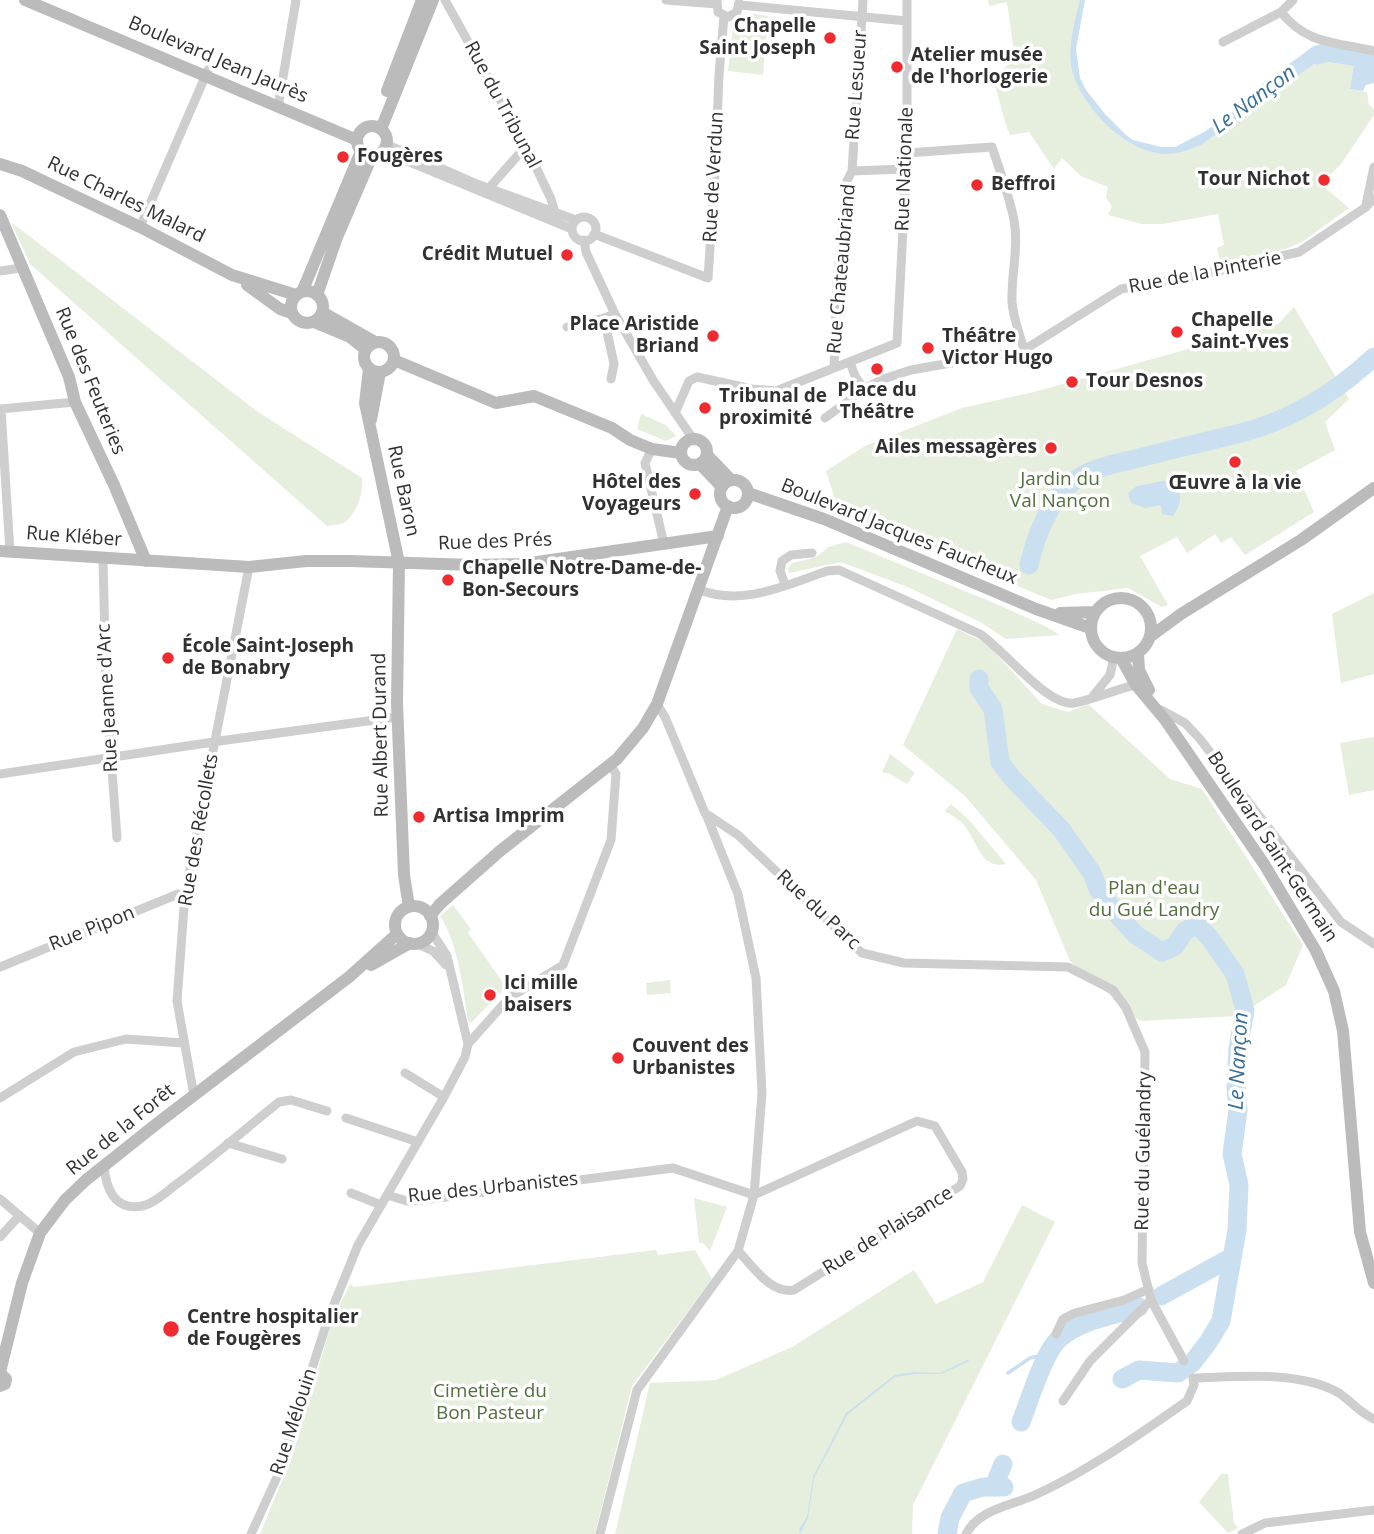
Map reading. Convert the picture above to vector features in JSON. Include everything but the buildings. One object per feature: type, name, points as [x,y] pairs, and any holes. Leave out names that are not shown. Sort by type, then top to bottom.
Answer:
[{"type":"main road","name":"Boulevard Jean Jaurès","points":[[24,0],[278,103],[370,146]]},
{"type":"main road","name":"Boulevard Jean Jaurès","points":[[39,0],[206,73]]},
{"type":"main road","points":[[377,128],[422,0]]},
{"type":"main road","points":[[377,128],[433,0]]},
{"type":"main road","points":[[317,295],[325,255],[370,146],[366,128],[377,128],[386,136],[370,146]]},
{"type":"main road","name":"Rue Charles Malard","points":[[0,164],[22,171],[140,227],[254,286],[280,309],[292,313]]},
{"type":"main road","name":"Rue des Feuteries","points":[[0,215],[69,377],[75,402],[146,561]]},
{"type":"main road","points":[[254,286],[299,293],[313,292],[323,303],[318,317],[303,323],[292,313],[291,303],[299,293],[325,255]]},
{"type":"main road","points":[[318,317],[370,345],[385,342],[394,354],[389,368],[374,370],[363,359],[370,345]]},
{"type":"main road","points":[[394,360],[496,403],[534,396],[612,428],[630,440],[652,449],[681,453],[688,463],[704,459]]},
{"type":"main road","name":"Rue Baron","points":[[374,370],[370,427],[399,563]]},
{"type":"main road","points":[[681,453],[683,445],[693,439],[704,443],[704,459],[727,484]]},
{"type":"main road","points":[[741,482],[748,493],[743,504],[736,508],[727,506],[720,495],[727,484],[741,482]]},
{"type":"main road","points":[[1151,636],[1150,617],[1138,602],[1129,598],[1110,599],[1095,612],[1090,628],[1097,647],[1118,658],[1138,653],[1151,636],[1181,614],[1301,540],[1374,488]]},
{"type":"main road","name":"Boulevard Jacques Faucheux","points":[[748,493],[824,519],[1035,609],[1090,628]]},
{"type":"main road","points":[[430,916],[419,907],[408,907],[400,911],[395,920],[397,934],[412,943],[425,939],[431,931],[430,916],[440,904],[500,851],[630,745],[657,704],[727,506]]},
{"type":"main road","name":"Rue des Prés","points":[[146,561],[249,567],[306,561],[523,564],[718,536]]},
{"type":"main road","name":"Rue Kléber","points":[[5,552],[146,561]]},
{"type":"main road","name":"Rue Albert Durand","points":[[399,563],[397,717],[404,875],[408,907]]},
{"type":"main road","name":"Boulevard Jacques Faucheux","points":[[1035,609],[1095,612]]},
{"type":"main road","points":[[1150,617],[1181,614]]},
{"type":"main road","points":[[1138,653],[1143,682],[1164,715]]},
{"type":"main road","name":"Boulevard Saint-Germain","points":[[1118,658],[1136,685],[1164,715],[1264,864],[1316,951],[1334,991],[1343,1031],[1360,1232],[1374,1283]]},
{"type":"main road","name":"Rue de la Forêt","points":[[0,1386],[5,1384],[6,1379],[0,1372],[22,1283],[40,1233],[65,1200],[104,1166],[349,976],[397,934]]},
{"type":"main road","name":"Rue de la Forêt","points":[[349,976],[412,943]]},
{"type":"street","points":[[278,103],[296,0]]},
{"type":"street","name":"Rue du Tribunal","points":[[445,0],[526,146],[555,212]]},
{"type":"street","points":[[666,0],[716,2],[718,12],[724,16],[735,15],[739,3],[907,21]]},
{"type":"street","name":"Rue Lesueur","points":[[852,171],[863,0]]},
{"type":"street","name":"Rue Nationale","points":[[850,362],[897,342],[898,338],[907,153],[907,0]]},
{"type":"street","points":[[1223,42],[1281,12],[1293,0]]},
{"type":"street","points":[[1281,12],[1290,24],[1313,39],[1374,51]]},
{"type":"street","name":"Rue de Verdun","points":[[594,234],[708,278],[724,16]]},
{"type":"street","points":[[140,227],[206,73]]},
{"type":"street","name":"Boulevard Jean Jaurès","points":[[370,146],[490,187],[555,212],[574,224]]},
{"type":"street","name":"Boulevard Jean Jaurès","points":[[370,146],[574,224]]},
{"type":"street","points":[[490,187],[526,146]]},
{"type":"street","points":[[907,153],[992,147],[1014,222],[1016,258],[1012,306],[1024,350]]},
{"type":"street","points":[[1366,207],[1374,167]]},
{"type":"street","points":[[852,171],[906,169]]},
{"type":"street","name":"Rue Chateaubriand","points":[[834,368],[837,283],[846,181],[852,171]]},
{"type":"street","name":"Rue de la Pinterie","points":[[864,389],[883,379],[911,370],[1024,350],[1121,289],[1289,256],[1330,233],[1374,198]]},
{"type":"street","points":[[583,217],[592,220],[596,226],[594,234],[584,240],[577,239],[574,224],[583,217]]},
{"type":"street","points":[[584,240],[586,252],[615,314],[653,380],[693,439]]},
{"type":"street","points":[[0,271],[21,268]]},
{"type":"street","points":[[568,327],[615,314]]},
{"type":"street","points":[[604,318],[614,365],[611,379]]},
{"type":"street","points":[[675,413],[689,381],[697,376],[776,391],[850,362],[864,389],[825,418]]},
{"type":"street","points":[[5,552],[1,409],[75,402]]},
{"type":"street","points":[[652,449],[645,463],[664,544]]},
{"type":"street","points":[[785,584],[780,571],[782,561],[791,555],[812,553]]},
{"type":"street","name":"Rue Jeanne d'Arc","points":[[103,558],[104,644],[117,838]]},
{"type":"street","name":"Rue des Récollets","points":[[194,1096],[177,1001],[185,894],[249,567]]},
{"type":"street","points":[[697,589],[726,597],[749,597],[827,571],[839,570],[980,634],[996,645],[1052,698],[1076,703],[1136,685]]},
{"type":"street","points":[[1091,697],[1110,675],[1118,658]]},
{"type":"street","points":[[600,1534],[637,1390],[738,1251],[754,1195],[762,1093],[756,978],[738,894],[665,717],[657,704]]},
{"type":"street","points":[[1164,715],[1185,723],[1200,739],[1340,922],[1374,944]]},
{"type":"street","points":[[0,774],[215,741],[397,717]]},
{"type":"street","points":[[468,1044],[509,998],[564,965],[611,840],[616,774],[610,764]]},
{"type":"street","name":"Rue du Parc","points":[[705,813],[738,835],[862,953],[904,963],[1068,967]]},
{"type":"street","name":"Rue Pipon","points":[[0,967],[178,894],[185,894]]},
{"type":"street","points":[[431,931],[447,957],[468,1044]]},
{"type":"street","points":[[412,943],[433,951],[450,969]]},
{"type":"street","name":"Rue du Guélandry","points":[[1068,967],[1113,990],[1126,1008],[1145,1052],[1142,1263],[1152,1300],[1184,1361]]},
{"type":"street","points":[[0,1098],[74,1052],[126,1039],[183,1043]]},
{"type":"street","name":"Rue des Urbanistes","points":[[468,1044],[465,1056],[444,1097],[387,1195],[407,1201],[422,1200],[673,1168],[754,1195]]},
{"type":"street","points":[[405,1073],[444,1097]]},
{"type":"street","points":[[104,1166],[110,1195],[126,1205],[142,1206],[152,1202],[201,1167],[285,1100],[301,1102],[327,1111]]},
{"type":"street","points":[[346,1118],[418,1142]]},
{"type":"street","name":"Rue de Plaisance","points":[[738,1251],[773,1287],[784,1292],[794,1290],[960,1186],[963,1179],[962,1172],[935,1126],[917,1121],[754,1195]]},
{"type":"street","points":[[228,1143],[282,1159]]},
{"type":"street","points":[[351,1193],[381,1205]]},
{"type":"street","name":"Rue Mélouin","points":[[251,1534],[277,1477],[328,1319],[358,1245],[387,1195]]},
{"type":"street","points":[[0,1199],[40,1233]]},
{"type":"street","points":[[0,1237],[19,1216]]},
{"type":"street","points":[[1056,1334],[1063,1319],[1075,1313],[1124,1300],[1149,1289]]},
{"type":"street","points":[[1063,1401],[1090,1361],[1152,1300]]},
{"type":"street","points":[[966,1534],[978,1519],[989,1512],[1035,1495],[1100,1461],[1187,1401],[1194,1385],[1193,1378],[1257,1376],[1307,1382],[1338,1393],[1374,1419]]},
{"type":"street","points":[[1242,1534],[1265,1523],[1374,1510]]},
{"type":"green space","points":[[988,0],[1081,0],[1073,60],[1088,100],[1122,138],[1165,152],[1201,145],[1324,57],[1355,56],[1350,89],[1367,92],[1374,115],[1341,164],[1330,175],[1322,173],[1318,177],[1323,186],[1349,208],[1302,242],[1283,250],[1220,263],[1217,248],[1224,245],[1218,214],[1163,224],[1142,224],[1108,215],[1112,206],[1106,198],[1108,187],[1081,176],[1062,158],[1054,169],[1029,132],[1010,135],[992,78],[1015,59],[1007,2],[989,6]]},
{"type":"green space","points":[[748,13],[768,16],[763,75],[728,71],[733,25],[742,27],[748,22]]},
{"type":"green space","points":[[11,222],[258,412],[362,478],[359,502],[353,514],[341,524],[327,526],[30,264]]},
{"type":"green space","name":"Jardin du Val Nançon","points":[[1294,307],[1349,399],[1325,422],[1335,450],[1296,471],[1314,512],[1245,555],[1231,537],[1221,543],[1215,534],[1187,553],[1177,537],[1140,556],[1168,605],[1162,607],[1128,588],[1051,600],[839,511],[826,471],[865,446],[962,408],[1034,392],[1278,324]]},
{"type":"green space","points":[[641,414],[666,425],[676,436],[666,441],[637,429]]},
{"type":"green space","points":[[846,542],[1001,606],[1060,635],[1006,639],[980,622],[910,588],[841,562],[789,573],[788,568],[792,563],[810,559],[828,547]]},
{"type":"green space","points":[[1374,593],[1374,674],[1341,683],[1332,614]]},
{"type":"green space","name":"Plan d'eau du Gué Landry","points":[[957,629],[986,643],[1042,704],[1068,712],[1088,704],[1170,779],[1202,789],[1303,945],[1286,985],[1238,1016],[1140,1021],[1070,961],[1036,880],[966,797],[903,745]]},
{"type":"green space","points":[[1374,737],[1374,790],[1349,795],[1340,743]]},
{"type":"green space","points":[[890,754],[915,773],[907,784],[882,772]]},
{"type":"green space","points":[[951,804],[969,820],[1006,864],[990,863],[985,858],[964,825],[945,811]]},
{"type":"green space","points":[[453,905],[471,929],[468,933],[506,987],[471,1023],[468,1021],[455,952],[440,916]]},
{"type":"green space","points":[[670,980],[671,993],[647,995],[646,983]]},
{"type":"green space","points":[[694,1198],[727,1207],[710,1251],[703,1243],[699,1243]]},
{"type":"green space","points":[[1022,1205],[1055,1222],[913,1505],[912,1534],[615,1534],[650,1383],[716,1380],[792,1347],[914,1270],[936,1304],[983,1282]]},
{"type":"green space","name":"Cimetière du Bon Pasteur","points":[[656,1250],[658,1255],[695,1250],[712,1279],[632,1386],[595,1534],[260,1534],[292,1457],[333,1318],[350,1284],[354,1287]]},
{"type":"green space","points":[[1221,1474],[1228,1474],[1234,1523],[1238,1528],[1228,1533],[1199,1502]]},
{"type":"water","points":[[1080,0],[1085,0],[1076,49],[1080,78],[1086,90],[1127,136],[1161,147],[1175,147],[1204,132],[1246,103],[1255,89],[1311,48],[1323,45],[1342,47],[1341,56],[1324,57],[1201,145],[1174,153],[1149,151],[1134,145],[1107,125],[1077,84],[1070,52]]},
{"type":"water","points":[[1356,50],[1374,54],[1374,83],[1366,85],[1363,91],[1350,89]]},
{"type":"water","points":[[1164,481],[1177,485],[1179,490],[1180,501],[1173,516],[1162,514],[1161,505],[1145,508],[1131,503],[1128,493],[1137,486]]},
{"type":"water","points":[[970,1361],[941,1374],[895,1377],[848,1414],[814,1478],[808,1518],[800,1534],[799,1529],[807,1517],[813,1477],[846,1413],[895,1375],[914,1372],[940,1373]]},
{"type":"waterway","name":"Le Nançon","points":[[1317,55],[1327,52],[1374,59]]},
{"type":"waterway","name":"Le Nançon","points":[[1029,565],[1039,532],[1054,502],[1077,479],[1104,466],[1241,433],[1278,421],[1329,393],[1374,357]]},
{"type":"waterway","name":"Le Nançon","points":[[979,679],[979,688],[993,709],[1000,762],[1061,829],[1115,912],[1136,935],[1162,952],[1175,946],[1185,931],[1197,925],[1209,937],[1235,974],[1245,1010],[1238,1048],[1238,1110],[1232,1154],[1239,1185],[1237,1230],[1221,1321],[1193,1362],[1178,1373],[1139,1370],[1122,1379]]},
{"type":"waterway","name":"Le Nançon","points":[[1161,1296],[1232,1257]]},
{"type":"waterway","name":"Le Nançon","points":[[1021,1422],[1042,1365],[1059,1339],[1077,1327],[1139,1307]]},
{"type":"waterway","points":[[1008,1373],[1030,1358],[1047,1354]]},
{"type":"waterway","name":"Le Nançon","points":[[994,1486],[1003,1464]]},
{"type":"waterway","name":"Le Nançon","points":[[947,1534],[950,1518],[963,1493],[983,1487],[1004,1487]]},
{"type":"place","name":"Chapelle Saint Joseph","points":[[830,38]]},
{"type":"place","name":"Atelier musée de l'horlogerie","points":[[897,67]]},
{"type":"place","name":"Fougères","points":[[343,157]]},
{"type":"place","name":"Tour Nichot","points":[[1324,180]]},
{"type":"place","name":"Beffroi","points":[[977,185]]},
{"type":"place","name":"Crédit Mutuel","points":[[567,255]]},
{"type":"place","name":"Chapelle Saint-Yves","points":[[1177,332]]},
{"type":"place","name":"Place Aristide Briand","points":[[713,336]]},
{"type":"place","name":"Théâtre Victor Hugo","points":[[928,348]]},
{"type":"place","name":"Place du Théâtre","points":[[877,369]]},
{"type":"place","name":"Tour Desnos","points":[[1072,382]]},
{"type":"place","name":"Tribunal de proximité","points":[[705,408]]},
{"type":"place","name":"Ailes messagères","points":[[1051,448]]},
{"type":"place","name":"Œuvre à la vie","points":[[1235,462]]},
{"type":"place","name":"Hôtel des Voyageurs","points":[[695,494]]},
{"type":"place","name":"Chapelle Notre-Dame-de- Bon-Secours","points":[[448,580]]},
{"type":"place","name":"École Saint-Joseph de Bonabry","points":[[168,658]]},
{"type":"place","name":"Artisa Imprim","points":[[419,817]]},
{"type":"place","name":"Ici mille baisers","points":[[490,995]]},
{"type":"place","name":"Couvent des Urbanistes","points":[[618,1058]]},
{"type":"place","name":"Centre hospitalier de Fougères","points":[[171,1329]]}]
